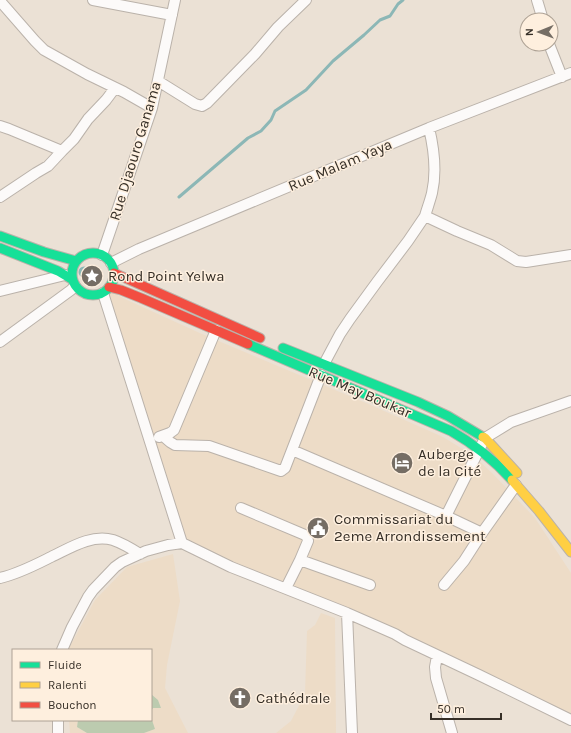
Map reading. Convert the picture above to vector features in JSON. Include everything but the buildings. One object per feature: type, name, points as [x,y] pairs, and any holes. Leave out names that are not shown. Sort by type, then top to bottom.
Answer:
[{"type":"main road","points":[[0,236],[44,252],[76,261]]},
{"type":"main road","points":[[0,248],[58,271],[71,280],[81,291],[88,294],[95,295],[106,290],[113,281],[113,268],[102,255],[88,253],[76,261],[72,270],[71,280]]},
{"type":"main road","name":"Rue May Boukar","points":[[113,268],[153,291],[295,353],[424,404],[448,416],[485,438],[519,481],[571,552]]},
{"type":"main road","name":"Rue May Boukar","points":[[106,290],[122,290],[451,431],[467,440],[504,472],[519,481]]},
{"type":"main road","points":[[563,527],[571,538]]},
{"type":"street","points":[[93,0],[172,15]]},
{"type":"street","name":"Rue Djaouro Ganama","points":[[102,255],[152,108],[175,0]]},
{"type":"street","points":[[158,81],[195,104],[202,106],[207,103],[255,54],[278,27],[306,0]]},
{"type":"street","points":[[537,0],[541,12]]},
{"type":"street","points":[[0,1],[44,50],[152,108]]},
{"type":"street","points":[[553,52],[566,75]]},
{"type":"street","name":"Rue Malam Yaya","points":[[113,268],[139,249],[429,128],[566,75]]},
{"type":"street","points":[[0,197],[48,166],[74,139],[88,119],[115,88]]},
{"type":"street","points":[[0,126],[62,150]]},
{"type":"street","points":[[324,364],[350,319],[425,216],[432,192],[435,164],[433,144],[429,128]]},
{"type":"street","points":[[425,216],[491,245],[517,261],[526,262],[571,254]]},
{"type":"street","points":[[0,291],[71,280],[71,290],[0,342]]},
{"type":"street","points":[[106,290],[149,439],[182,543]]},
{"type":"street","points":[[149,439],[163,436],[174,430],[216,330]]},
{"type":"street","points":[[163,436],[175,445],[209,446],[281,471],[285,468],[321,375]]},
{"type":"street","points":[[446,516],[485,438],[511,422],[571,400]]},
{"type":"street","points":[[292,450],[482,533]]},
{"type":"street","points":[[444,585],[464,561],[519,481]]},
{"type":"street","points":[[241,508],[307,537],[308,541],[286,588]]},
{"type":"street","points":[[0,578],[27,569],[80,543],[96,539],[114,540],[140,554]]},
{"type":"street","points":[[62,649],[88,597],[115,567],[122,562],[156,548],[182,543],[231,567],[347,612],[571,720]]},
{"type":"street","points":[[300,560],[370,585]]},
{"type":"street","points":[[347,612],[352,733]]},
{"type":"street","points":[[437,656],[435,667],[436,678],[452,733]]},
{"type":"street","points":[[58,721],[58,733]]},
{"type":"shaded area","points":[[112,292],[202,334],[443,437],[474,456],[535,518],[571,573],[571,721],[345,618],[231,571],[181,544],[104,297]]},
{"type":"shaded area","points":[[173,554],[180,601],[167,665],[165,688],[188,733],[144,733],[155,729],[152,720],[152,710],[153,708],[161,708],[158,700],[152,695],[152,649],[69,649],[95,600],[127,567]]},
{"type":"shaded area","points":[[321,613],[335,618],[336,733],[276,733],[291,721],[305,694],[307,631],[315,625]]},
{"type":"shaded area","points":[[69,721],[78,721],[77,727],[87,733],[70,733]]},
{"type":"green space","points":[[152,695],[158,700],[161,708],[153,708],[152,710]]},
{"type":"green space","points":[[152,720],[155,729],[144,733],[87,733],[77,727],[78,721]]},
{"type":"water","points":[[84,266],[88,268],[90,272],[88,276],[84,278],[80,276],[78,272],[80,268]]},
{"type":"waterway","points":[[179,197],[248,138],[261,131],[271,120],[275,111],[306,90],[333,61],[380,20],[390,16],[398,4],[403,0]]},
{"type":"traffic: fast","points":[[0,236],[44,252],[76,261]]},
{"type":"traffic: fast","points":[[0,248],[58,271],[73,280]]},
{"type":"traffic: fast","points":[[93,253],[108,259],[114,274],[108,289],[93,295],[78,289],[72,274],[78,259],[93,253]]},
{"type":"traffic: fast","points":[[248,344],[451,431],[468,441],[483,453],[512,480]]},
{"type":"traffic: fast","points":[[283,348],[418,402],[448,416],[483,437]]},
{"type":"traffic: slow","points":[[483,437],[517,473]]},
{"type":"traffic: slow","points":[[512,480],[539,511],[571,552]]},
{"type":"traffic: jam","points":[[114,273],[260,338]]},
{"type":"traffic: jam","points":[[109,287],[141,298],[248,344]]},
{"type":"place","name":"Rond Point Yelwa","points":[[92,276]]},
{"type":"place","name":"Auberge de la Cité","points":[[402,463]]},
{"type":"place","name":"Commissariat du 2eme Arrondissement","points":[[318,528]]},
{"type":"place","name":"Cathédrale","points":[[240,698]]}]
